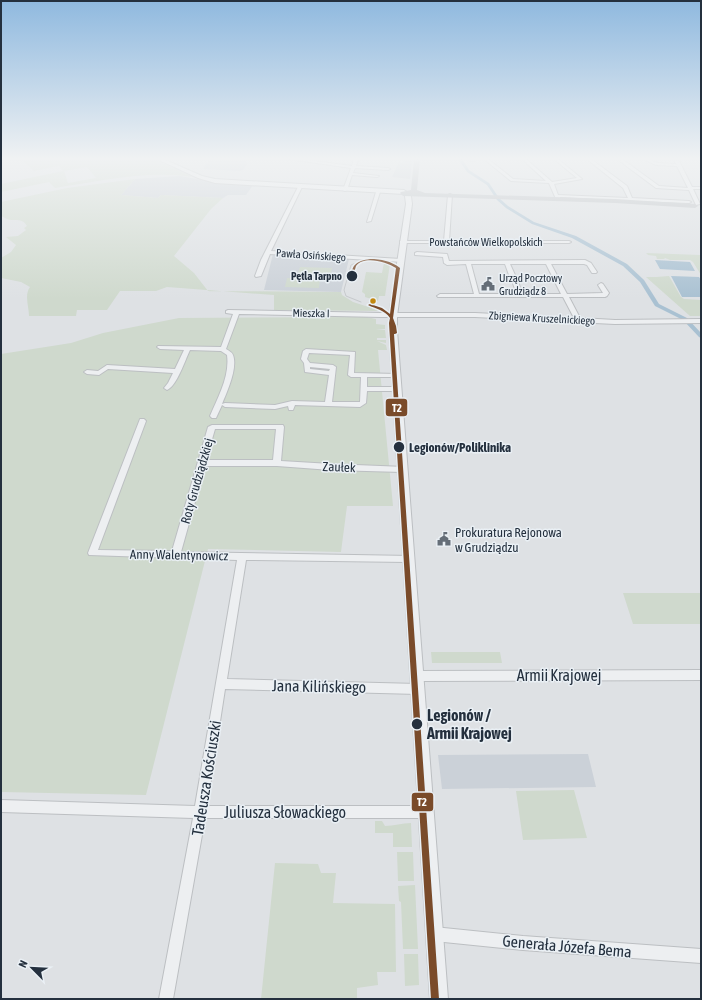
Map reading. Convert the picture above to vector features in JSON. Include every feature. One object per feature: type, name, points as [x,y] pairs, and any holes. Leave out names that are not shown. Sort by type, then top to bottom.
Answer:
[{"type":"street","points":[[258,276],[291,206]]},
{"type":"street","points":[[369,221],[374,206]]},
{"type":"street","points":[[409,206],[404,253],[401,258],[393,315],[396,389],[439,999]]},
{"type":"street","points":[[446,242],[449,206]]},
{"type":"street","name":"Powstańców Wielkopolskich","points":[[404,242],[569,242]]},
{"type":"street","name":"Pawła Osińskiego","points":[[268,252],[401,258]]},
{"type":"street","points":[[417,254],[445,255],[447,263],[468,264],[587,262],[594,272]]},
{"type":"street","points":[[508,263],[512,275]]},
{"type":"street","points":[[548,263],[564,296],[578,320]]},
{"type":"street","points":[[468,264],[477,296]]},
{"type":"street","points":[[515,281],[520,296]]},
{"type":"street","points":[[440,296],[605,295],[606,293],[601,285]]},
{"type":"street","name":"Mieszka I","points":[[228,312],[393,315]]},
{"type":"street","points":[[222,349],[237,312]]},
{"type":"street","name":"Zbigniewa Kruszelnickiego","points":[[393,315],[475,314],[578,320],[701,320]]},
{"type":"street","points":[[160,347],[222,349],[227,352],[230,356],[230,371],[214,416]]},
{"type":"street","points":[[167,388],[171,384],[188,348]]},
{"type":"street","points":[[328,404],[333,367],[307,366],[304,359],[306,351],[353,353],[351,375],[396,375]]},
{"type":"street","points":[[87,372],[99,373],[107,367],[177,371]]},
{"type":"street","points":[[225,405],[275,407],[328,404],[361,405],[363,403],[364,375]]},
{"type":"street","points":[[363,389],[396,389]]},
{"type":"street","name":"Anny Walentynowicz","points":[[142,421],[92,553],[176,554],[242,557],[408,558]]},
{"type":"street","name":"Roty Grudziądzkiej","points":[[176,554],[212,427],[280,427],[277,463]]},
{"type":"street","name":"Zaułek","points":[[202,462],[277,463],[331,467],[402,469]]},
{"type":"street","name":"Tadeusza Kościuszki","points":[[166,999],[200,812],[242,557]]},
{"type":"street","name":"Armii Krajowej","points":[[417,682],[701,675]]},
{"type":"street","name":"Jana Kilińskiego","points":[[221,684],[417,682]]},
{"type":"street","name":"Juliusza Słowackiego","points":[[1,806],[200,812],[426,812]]},
{"type":"street","name":"Generała Józefa Bema","points":[[434,934],[701,956]]},
{"type":"shaded area","points":[[1,206],[215,206],[174,256],[194,273],[207,290],[167,287],[156,291],[120,291],[107,310],[77,310],[76,316],[29,316],[27,294],[30,287],[21,282],[1,278],[1,258],[11,252],[16,245],[6,237],[18,236],[26,230],[24,228],[27,226],[22,221],[10,220],[1,216]]},
{"type":"shaded area","points":[[646,253],[700,255],[701,275],[693,262],[690,260],[670,260],[665,258],[657,259],[656,256],[648,255]]},
{"type":"shaded area","points":[[273,254],[349,259],[341,292],[264,290]]},
{"type":"shaded area","points":[[384,263],[390,264],[385,296],[379,296],[378,301],[365,297],[365,294],[362,292],[366,272],[382,273]]},
{"type":"shaded area","points":[[300,267],[332,268],[330,277],[297,275]]},
{"type":"shaded area","points":[[669,276],[681,297],[684,299],[701,300],[701,316],[690,316],[646,277]]},
{"type":"shaded area","points":[[287,278],[320,279],[319,288],[285,287]]},
{"type":"shaded area","points":[[222,291],[341,292],[342,295],[353,302],[381,311],[274,310],[274,295]]},
{"type":"shaded area","points":[[366,317],[376,319],[376,324],[385,325],[385,329],[376,329],[385,330],[386,338],[377,338],[377,340],[386,340],[386,343],[377,341],[386,345],[387,350],[378,350],[393,506],[347,506],[341,552],[208,549],[146,795],[1,792],[1,354],[71,343],[103,333],[179,318]]},
{"type":"shaded area","points":[[623,593],[701,593],[701,624],[633,624]]},
{"type":"shaded area","points":[[431,652],[500,652],[502,663],[432,663]]},
{"type":"shaded area","points":[[588,754],[596,787],[442,789],[438,755]]},
{"type":"shaded area","points":[[574,790],[587,838],[523,840],[516,791]]},
{"type":"shaded area","points":[[375,821],[382,821],[385,826],[411,823],[412,847],[393,847],[393,833],[375,833]]},
{"type":"shaded area","points":[[397,852],[413,852],[414,881],[398,881]]},
{"type":"shaded area","points":[[275,863],[318,864],[321,873],[336,873],[333,903],[395,904],[396,972],[377,972],[378,985],[357,988],[357,999],[261,999]]},
{"type":"shaded area","points":[[415,885],[418,949],[403,949],[401,902],[399,901],[398,886]]},
{"type":"shaded area","points":[[404,954],[418,954],[419,985],[405,986]]},
{"type":"water","points":[[655,260],[690,262],[695,271],[660,269]]},
{"type":"water","points":[[671,276],[699,277],[701,280],[701,297],[682,297]]},
{"type":"waterway","points":[[506,206],[533,223],[574,237],[625,265],[642,281],[657,305],[685,319],[701,336]]},
{"type":"tram line","points":[[361,302],[346,296],[344,290],[351,265],[358,262],[369,261]]},
{"type":"transit line","name":"T2","points":[[352,276],[355,266],[364,261],[383,261],[398,268],[391,323],[435,999]]},
{"type":"transit line","name":"T2","points":[[370,305],[385,311],[391,317],[395,333]]},
{"type":"place","name":"Pętla Tarpno","points":[[352,276]]},
{"type":"place","name":"Urząd Pocztowy Grudziądz 8","points":[[488,284]]},
{"type":"place","name":"Legionów/Poliklinika","points":[[399,447]]},
{"type":"place","name":"Prokuratura Rejonowa w Grudziądzu","points":[[444,539]]},
{"type":"place","name":"Legionów / Armii Krajowej","points":[[417,724]]}]
